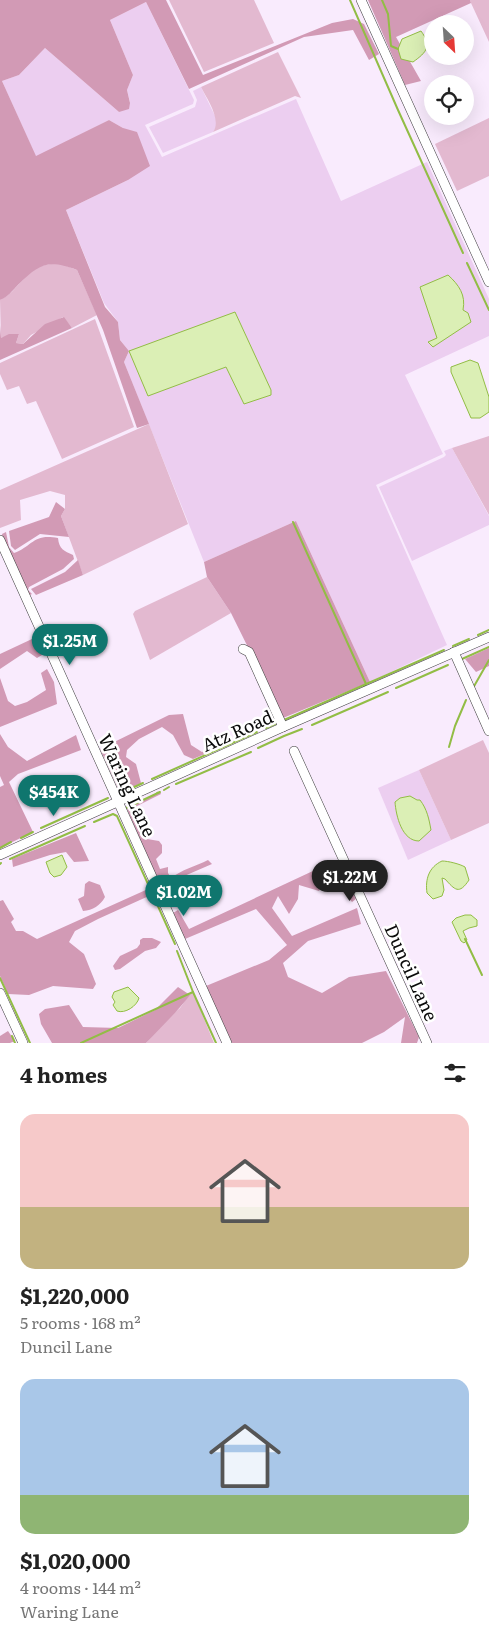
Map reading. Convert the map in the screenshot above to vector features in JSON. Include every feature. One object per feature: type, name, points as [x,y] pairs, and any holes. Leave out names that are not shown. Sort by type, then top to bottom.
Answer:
[{"type":"street","points":[[361,0],[489,282]]},
{"type":"street","name":"Waring Lane","points":[[0,540],[227,1043]]},
{"type":"street","name":"Atz Road","points":[[0,855],[489,637]]},
{"type":"street","points":[[243,649],[249,652],[283,728]]},
{"type":"street","points":[[454,652],[489,731]]},
{"type":"street","name":"Duncil Lane","points":[[294,751],[426,1043]]},
{"type":"street","points":[[0,993],[23,1043]]},
{"type":"shaded area","points":[[0,0],[166,0],[203,75],[332,23],[353,19],[364,24],[379,54],[369,60],[353,30],[304,37],[189,89],[146,2],[110,20],[133,75],[127,90],[130,103],[129,109],[119,112],[45,48],[19,75],[2,81],[36,156],[109,120],[123,128],[137,132],[150,166],[128,180],[66,210],[105,307],[118,322],[120,340],[129,351],[124,362],[149,424],[137,428],[103,330],[77,270],[51,264],[38,268],[25,278],[8,296],[0,300]]},
{"type":"shaded area","points":[[169,0],[254,0],[274,43],[204,72]]},
{"type":"shaded area","points":[[368,0],[470,0],[471,3],[445,15],[424,15],[424,24],[396,37],[421,81],[405,85]]},
{"type":"shaded area","points":[[470,0],[489,0],[489,42],[471,3]]},
{"type":"shaded area","points":[[146,2],[194,100],[193,104],[145,125],[162,157],[296,99],[341,201],[427,162],[489,299],[489,336],[405,375],[443,454],[376,485],[447,645],[370,682],[296,521],[204,562],[124,362],[129,351],[120,340],[118,322],[104,303],[66,210],[128,180],[123,128],[109,120],[36,157],[2,81],[19,75],[45,48],[119,112],[130,102],[127,90],[133,75],[110,20]]},
{"type":"shaded area","points":[[421,31],[424,36],[424,53],[413,62],[401,59],[398,49],[402,39]]},
{"type":"shaded area","points":[[278,52],[301,98],[295,96],[213,132],[216,122],[215,116],[201,87]]},
{"type":"shaded area","points":[[201,87],[216,118],[216,128],[213,132],[163,153],[149,127],[195,107],[197,100],[193,91]]},
{"type":"shaded area","points":[[489,118],[489,176],[457,191],[435,144]]},
{"type":"shaded area","points":[[59,263],[77,270],[97,315],[72,328],[63,317],[31,335],[23,344],[16,343],[19,334],[1,338],[0,300],[11,293],[33,270],[44,265]]},
{"type":"shaded area","points":[[448,275],[461,291],[464,305],[463,310],[468,313],[471,322],[433,347],[428,342],[437,338],[420,287]]},
{"type":"shaded area","points":[[235,312],[271,390],[271,395],[244,404],[226,367],[148,396],[129,351]]},
{"type":"shaded area","points":[[64,317],[72,328],[0,360],[0,325],[1,338],[9,334],[19,334],[16,343],[23,344],[45,324]]},
{"type":"shaded area","points":[[95,319],[134,427],[62,459],[36,401],[27,404],[19,386],[7,390],[0,374],[0,363]]},
{"type":"shaded area","points":[[470,360],[478,363],[489,397],[489,412],[480,418],[471,418],[451,372],[451,367]]},
{"type":"shaded area","points":[[149,424],[188,524],[83,575],[61,516],[65,509],[65,495],[50,491],[20,500],[21,520],[0,528],[0,490]]},
{"type":"shaded area","points":[[489,436],[489,515],[452,448]]},
{"type":"shaded area","points":[[452,448],[489,516],[489,525],[412,561],[379,487],[444,457],[446,455],[444,451]]},
{"type":"shaded area","points":[[56,502],[65,509],[61,516],[69,537],[40,534],[15,550],[11,546],[9,531],[49,517]]},
{"type":"shaded area","points":[[296,521],[370,682],[283,718],[231,613],[207,577],[204,562]]},
{"type":"shaded area","points":[[6,532],[9,547],[14,553],[38,539],[50,537],[58,538],[61,547],[73,555],[74,559],[63,569],[29,587],[28,590],[32,594],[28,596],[4,544],[2,534]]},
{"type":"shaded area","points":[[78,560],[83,575],[36,595],[31,589],[65,572]]},
{"type":"shaded area","points":[[207,577],[231,613],[150,660],[133,614],[135,611]]},
{"type":"shaded area","points":[[32,639],[42,655],[37,658],[27,651],[0,669],[0,654]]},
{"type":"shaded area","points":[[489,648],[489,666],[476,672],[465,659]]},
{"type":"shaded area","points":[[47,669],[54,682],[57,704],[0,727],[0,678],[8,701],[15,706],[27,702],[46,690],[41,673]]},
{"type":"shaded area","points":[[183,714],[191,745],[202,752],[232,739],[233,742],[193,759],[184,755],[173,735],[162,727],[139,739],[127,750],[126,757],[136,764],[141,783],[122,793],[100,749],[169,715]]},
{"type":"shaded area","points":[[0,734],[8,747],[27,761],[76,735],[81,750],[18,774],[9,782],[33,832],[0,848],[0,787],[4,785],[0,776]]},
{"type":"shaded area","points":[[483,740],[489,753],[489,823],[451,840],[419,770]]},
{"type":"shaded area","points":[[419,770],[451,840],[408,860],[378,788]]},
{"type":"shaded area","points":[[160,792],[161,794],[137,806],[135,811],[137,816],[146,816],[146,826],[141,830],[147,839],[159,841],[162,845],[162,853],[156,859],[160,869],[168,867],[168,873],[171,878],[184,870],[208,860],[212,864],[182,877],[178,881],[179,884],[183,888],[188,889],[180,899],[169,904],[127,809]]},
{"type":"shaded area","points":[[410,796],[420,800],[422,803],[431,830],[419,841],[408,837],[401,827],[397,814],[395,802],[400,798]]},
{"type":"shaded area","points":[[76,833],[89,861],[74,862],[66,852],[13,867],[12,859]]},
{"type":"shaded area","points":[[62,855],[67,867],[61,875],[54,877],[50,873],[46,862]]},
{"type":"shaded area","points":[[442,861],[465,867],[469,880],[462,888],[457,889],[442,878],[444,890],[442,896],[433,899],[427,893],[427,878],[431,870]]},
{"type":"shaded area","points":[[339,865],[356,899],[352,902],[328,874],[319,891],[299,885],[298,899],[289,914],[278,896],[272,908],[292,936],[357,908],[361,924],[308,941],[283,963],[288,977],[322,993],[349,977],[386,971],[419,1037],[417,1043],[401,1043],[405,1017],[384,1032],[362,1043],[232,1043],[206,986],[269,960],[287,945],[256,909],[185,939],[173,913],[178,910],[189,929],[315,870]]},
{"type":"shaded area","points":[[89,881],[100,885],[105,897],[96,907],[83,911],[78,899],[84,896],[85,884]]},
{"type":"shaded area","points":[[148,889],[151,895],[75,931],[69,942],[84,954],[96,984],[93,989],[53,986],[29,995],[8,994],[0,976],[0,901],[3,900],[14,919],[11,922],[16,931],[23,931],[37,939]]},
{"type":"shaded area","points":[[471,915],[477,920],[477,926],[463,931],[467,940],[464,943],[461,941],[452,922],[456,918]]},
{"type":"shaded area","points":[[152,938],[161,942],[156,948],[145,951],[120,969],[115,970],[113,966],[120,956],[137,948],[140,940]]},
{"type":"shaded area","points":[[128,987],[139,998],[138,1001],[127,1010],[117,1011],[113,1005],[115,1002],[112,997],[114,992]]},
{"type":"shaded area","points":[[178,987],[190,995],[146,1043],[52,1043],[41,1024],[39,1014],[45,1009],[69,1005],[83,1027],[118,1028],[155,1010]]},
{"type":"shaded area","points":[[193,992],[214,1043],[146,1043],[166,1020],[180,1008]]},
{"type":"shaded area","points":[[8,1031],[15,1041],[0,1043],[0,1036]]},
{"type":"waterway","points":[[350,0],[463,253]]},
{"type":"waterway","points":[[382,0],[388,14],[391,46],[398,49]]},
{"type":"waterway","points":[[467,263],[489,310]]},
{"type":"waterway","points":[[293,522],[366,684],[364,687]]},
{"type":"waterway","points":[[478,635],[489,630]]},
{"type":"waterway","points":[[453,646],[469,639]]},
{"type":"waterway","points":[[462,659],[489,647]]},
{"type":"waterway","points":[[284,720],[444,650]]},
{"type":"waterway","points":[[473,688],[489,660]]},
{"type":"waterway","points":[[396,688],[448,665]]},
{"type":"waterway","points":[[312,725],[388,692]]},
{"type":"waterway","points":[[449,747],[455,726],[466,700]]},
{"type":"waterway","points":[[266,728],[275,724]]},
{"type":"waterway","points":[[258,748],[302,729]]},
{"type":"waterway","points":[[152,779],[257,732]]},
{"type":"waterway","points":[[176,784],[251,752]]},
{"type":"waterway","points":[[121,793],[143,783]]},
{"type":"waterway","points":[[164,790],[169,787]]},
{"type":"waterway","points":[[124,809],[160,792],[157,793]]},
{"type":"waterway","points":[[41,828],[108,798]]},
{"type":"waterway","points":[[94,822],[113,814],[117,816],[153,895]]},
{"type":"waterway","points":[[10,859],[85,826]]},
{"type":"waterway","points":[[21,838],[33,832]]},
{"type":"waterway","points":[[0,848],[11,842]]},
{"type":"waterway","points":[[157,904],[175,944]]},
{"type":"waterway","points":[[465,939],[482,975]]},
{"type":"waterway","points":[[177,951],[216,1043]]},
{"type":"waterway","points":[[0,978],[30,1043]]},
{"type":"waterway","points":[[81,1043],[193,992]]},
{"type":"waterway","points":[[12,1036],[15,1043]]}]
